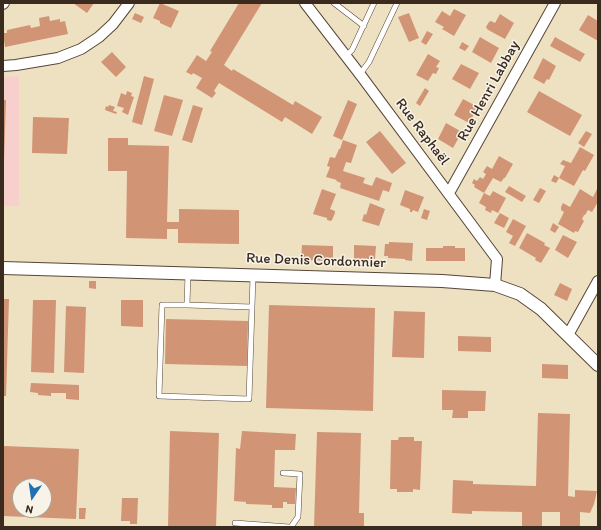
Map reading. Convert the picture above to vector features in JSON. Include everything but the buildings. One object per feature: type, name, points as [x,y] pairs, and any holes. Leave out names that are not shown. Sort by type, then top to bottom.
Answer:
[{"type":"street","points":[[3,66],[58,58],[81,49],[99,38],[113,24],[128,3]]},
{"type":"street","name":"Rue Raphaël","points":[[305,3],[360,74],[497,259],[495,285]]},
{"type":"street","name":"Rue Henri Labbay","points":[[449,193],[555,3]]},
{"type":"street","name":"Rue Denis Cordonnier","points":[[3,268],[442,281],[495,285],[520,294],[541,309],[598,365]]},
{"type":"street","points":[[568,335],[598,281]]},
{"type":"lane","points":[[334,3],[364,26]]},
{"type":"lane","points":[[346,56],[352,50],[374,3]]},
{"type":"lane","points":[[360,74],[369,62],[396,3]]},
{"type":"lane","points":[[187,305],[188,273]]},
{"type":"lane","points":[[252,307],[162,305],[159,396],[250,399],[253,275]]},
{"type":"lane","points":[[235,523],[290,527],[298,517],[300,474],[283,473]]},
{"type":"shaded area","points":[[19,76],[19,206],[3,206],[3,77]]}]
